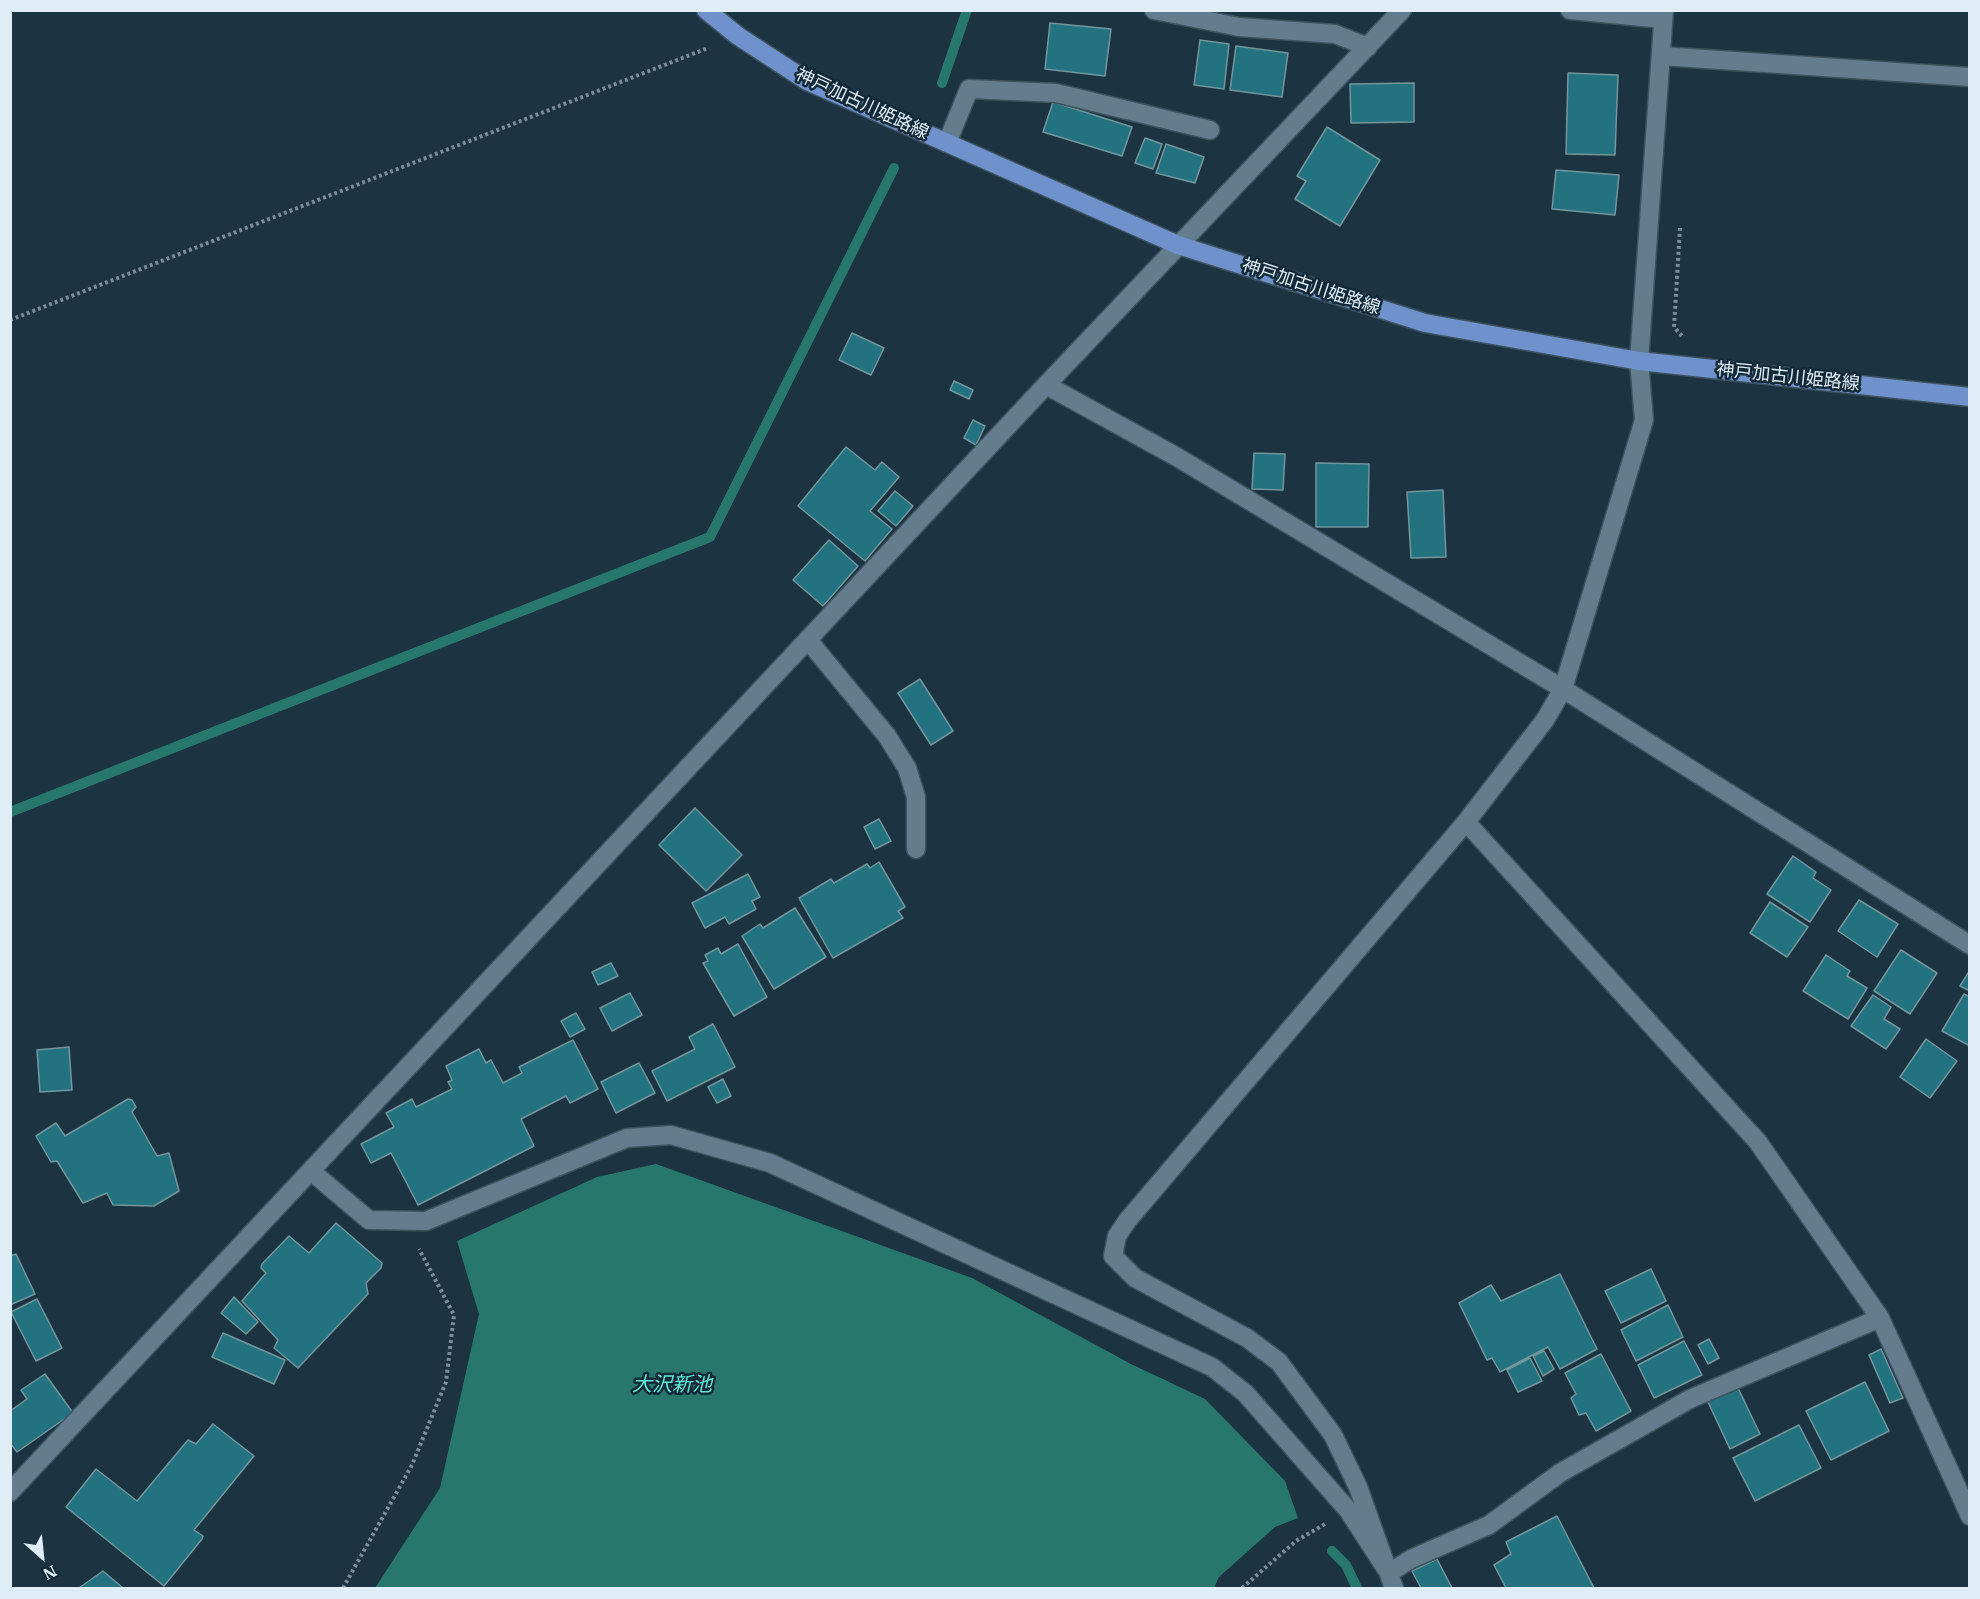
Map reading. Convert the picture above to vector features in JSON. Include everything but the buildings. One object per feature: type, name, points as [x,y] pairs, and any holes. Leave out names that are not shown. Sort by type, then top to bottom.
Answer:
[{"type":"main road","name":"神戸加古川姫路線","points":[[706,10],[738,36],[807,81],[1178,245],[1425,323],[1639,361],[1970,397]]},
{"type":"street","points":[[1154,10],[1239,27],[1335,34],[1368,47]]},
{"type":"street","points":[[10,1492],[1046,384],[1402,10]]},
{"type":"street","points":[[1391,1581],[1358,1487],[1333,1435],[1279,1362],[1247,1338],[1135,1278],[1113,1256],[1117,1236],[1128,1221],[1466,822],[1545,720],[1563,689],[1644,420],[1639,361],[1664,15],[1570,10]]},
{"type":"street","points":[[1661,56],[1970,77]]},
{"type":"street","points":[[947,143],[969,90],[1056,93],[1210,130]]},
{"type":"street","points":[[1046,384],[1177,457],[1563,689],[1970,945]]},
{"type":"street","points":[[808,640],[887,736],[907,768],[916,797],[916,849]]},
{"type":"street","points":[[1466,822],[1758,1142],[1880,1318],[1970,1516]]},
{"type":"street","points":[[311,1171],[369,1220],[426,1221],[627,1138],[671,1135],[770,1163],[1212,1367],[1245,1393],[1348,1510],[1391,1581]]},
{"type":"street","points":[[1391,1581],[1411,1559],[1489,1525],[1560,1473],[1690,1399],[1880,1318]]},
{"type":"path","points":[[10,320],[738,36]]},
{"type":"path","points":[[1680,223],[1674,327],[1681,336],[1693,337]]},
{"type":"path","points":[[343,1588],[412,1465],[446,1382],[454,1315],[401,1220]]},
{"type":"path","points":[[1242,1588],[1296,1542],[1348,1510]]},
{"type":"water","name":"大沢新池","points":[[656,1164],[972,1278],[1131,1364],[1205,1399],[1285,1481],[1298,1518],[1275,1527],[1219,1577],[1214,1588],[375,1588],[440,1488],[479,1314],[457,1241],[597,1177]]},
{"type":"waterway","points":[[942,83],[967,10]]},
{"type":"waterway","points":[[10,812],[710,537],[894,168]]},
{"type":"waterway","points":[[1332,1551],[1346,1565],[1357,1588]]}]
